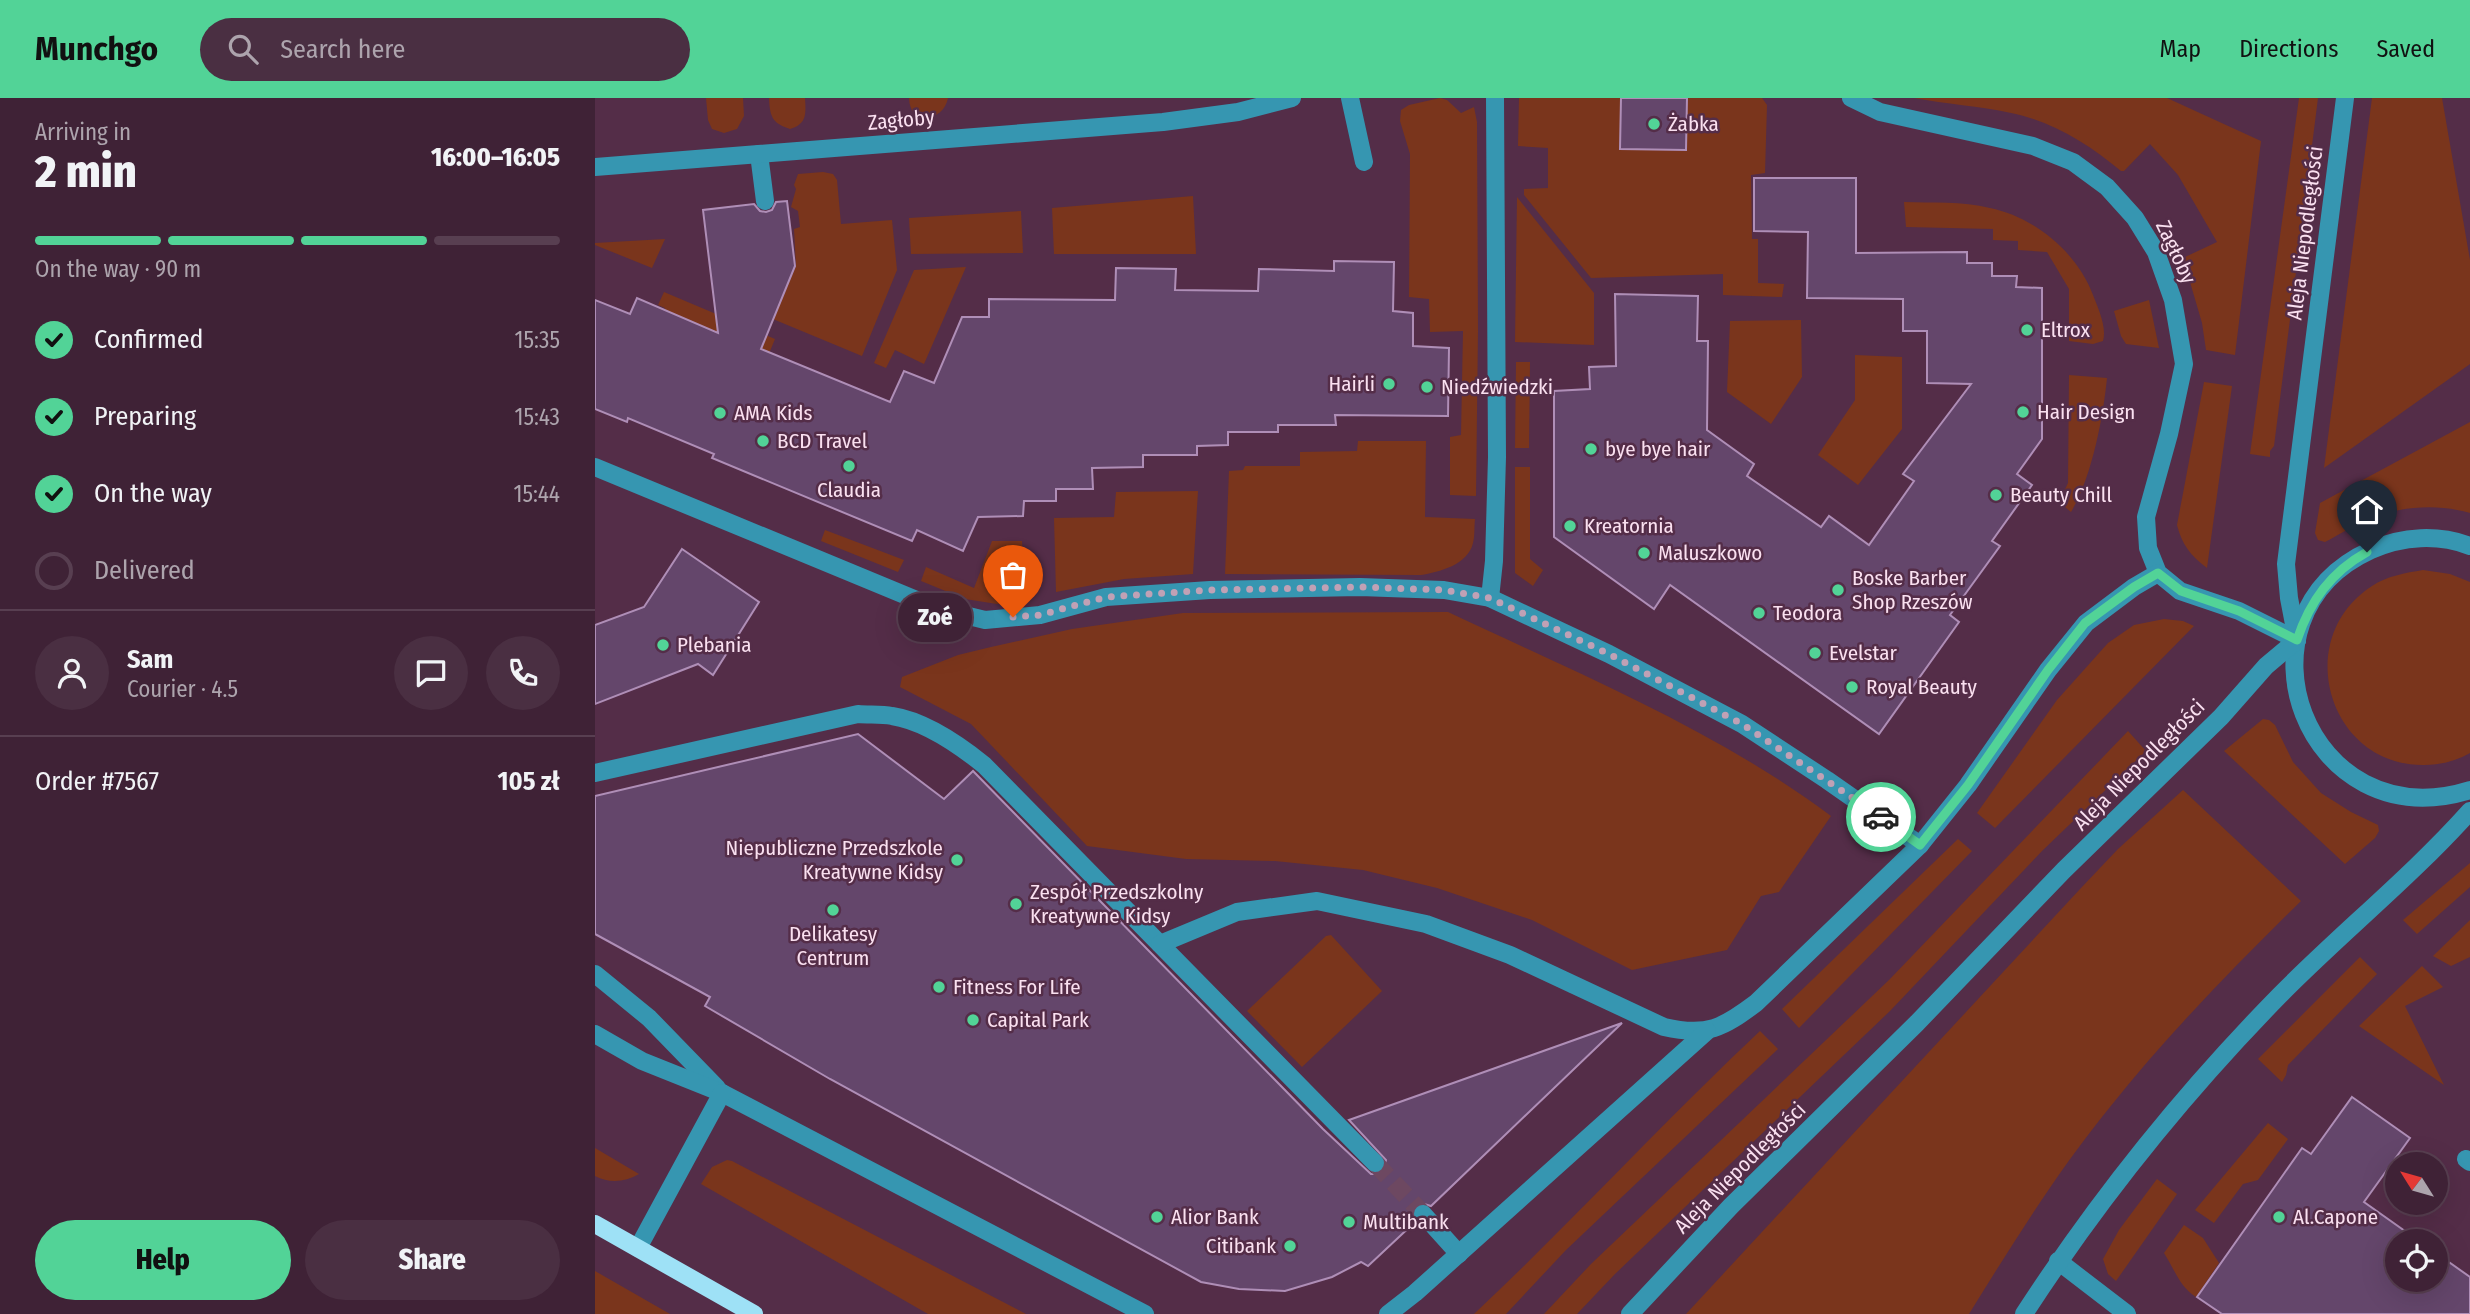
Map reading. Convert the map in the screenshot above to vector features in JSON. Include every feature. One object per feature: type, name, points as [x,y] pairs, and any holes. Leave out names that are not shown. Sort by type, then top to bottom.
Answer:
[{"type":"main road","points":[[595,1224],[754,1314]]},
{"type":"street","name":"Zagłoby","points":[[595,167],[1163,122],[1238,111],[1292,98]]},
{"type":"street","points":[[1350,98],[1364,162]]},
{"type":"street","points":[[1490,598],[1494,561],[1497,457],[1495,98]]},
{"type":"street","name":"Zagłoby","points":[[1851,98],[1880,112],[2033,146],[2073,162],[2107,187],[2135,219],[2156,253],[2173,300],[2184,364],[2169,434],[2146,517],[2148,548],[2158,573]]},
{"type":"street","name":"Aleja Niepodległości","points":[[1630,1314],[1731,1206],[1917,1023],[2064,870],[2221,718],[2266,666],[2297,640],[2289,598],[2287,564],[2345,98]]},
{"type":"street","points":[[759,154],[765,201]]},
{"type":"street","points":[[595,467],[936,608],[985,620],[1040,615],[1106,597],[1210,590],[1360,587],[1444,590],[1490,598],[1609,654],[1742,724],[1920,845]]},
{"type":"street","points":[[2470,546],[2450,540],[2416,538],[2384,544],[2341,568],[2309,608],[2297,640],[2295,680],[2298,698],[2312,735],[2336,764],[2366,785],[2381,792],[2404,797],[2442,798],[2470,790]]},
{"type":"street","points":[[1160,944],[1237,912],[1317,901],[1426,924],[1510,954],[1664,1027],[1683,1032],[1707,1031],[1728,1025],[1756,1003],[1920,845],[1968,785],[2048,670],[2085,623],[2134,587],[2158,573],[2181,591],[2239,611],[2297,640]]},
{"type":"street","points":[[595,773],[858,715],[893,716],[921,725],[964,749],[984,765],[1375,1163]]},
{"type":"street","points":[[2024,1314],[2058,1261],[2113,1186],[2219,1060],[2280,996],[2434,850],[2470,811]]},
{"type":"street","points":[[595,974],[649,1018],[722,1093]]},
{"type":"street","points":[[1388,1314],[1459,1254],[1707,1031]]},
{"type":"street","points":[[595,1034],[642,1061],[722,1093],[1145,1314]]},
{"type":"street","points":[[638,1248],[722,1093]]},
{"type":"street","points":[[1423,1214],[1459,1254]]},
{"type":"street","points":[[2058,1261],[2127,1314]]},
{"type":"shaded area","points":[[706,98],[743,98],[744,116],[737,129],[724,133],[712,129],[708,120]]},
{"type":"shaded area","points":[[769,98],[805,98],[805,114],[800,124],[790,129],[776,122],[771,115]]},
{"type":"shaded area","points":[[909,98],[948,98],[940,112],[927,118],[915,114]]},
{"type":"shaded area","points":[[1440,98],[1447,100],[1461,113],[1474,107],[1477,122],[1476,496],[1450,495],[1450,437],[1461,435],[1463,331],[1430,332],[1429,299],[1409,297],[1410,154],[1400,121],[1401,110],[1409,105]]},
{"type":"shaded area","points":[[1519,98],[1762,98],[1767,105],[1765,173],[1751,175],[1752,239],[1758,239],[1758,283],[1784,284],[1782,297],[1723,295],[1723,274],[1591,278],[1524,195],[1524,189],[1548,188],[1548,148],[1518,146]]},
{"type":"shaded area","points":[[1914,98],[2167,98],[2261,141],[2235,355],[2206,350],[2202,323],[2183,258],[2217,242],[2178,175],[2150,144],[2121,171],[2083,143],[2042,122],[1999,111]]},
{"type":"shaded area","points":[[2299,98],[2318,98],[2274,446],[2270,457],[2250,454]]},
{"type":"shaded area","points":[[2372,98],[2442,98],[2470,260],[2470,364],[2324,468]]},
{"type":"shaded area","points":[[798,174],[833,174],[837,180],[841,224],[892,220],[897,270],[862,356],[720,297],[733,282],[781,302],[796,266],[794,229],[800,227],[798,211],[791,207],[796,189],[794,185]]},
{"type":"shaded area","points":[[1193,196],[1196,254],[1054,254],[1052,208]]},
{"type":"shaded area","points":[[1517,197],[1594,293],[1594,345],[1515,342]]},
{"type":"shaded area","points":[[1904,202],[1979,206],[2006,213],[2038,228],[2065,251],[2086,279],[2101,318],[2103,341],[2093,344],[2069,341],[2069,289],[2047,252],[2018,250],[2018,241],[1993,240],[1993,229],[1906,227]]},
{"type":"shaded area","points":[[1021,211],[1023,253],[911,254],[909,218]]},
{"type":"shaded area","points":[[665,239],[652,268],[595,245],[595,243]]},
{"type":"shaded area","points":[[966,267],[924,364],[895,350],[886,368],[874,363],[914,270]]},
{"type":"shaded area","points":[[664,292],[775,339],[763,368],[658,325],[665,308],[658,305]]},
{"type":"shaded area","points":[[2149,300],[2159,348],[2126,344],[2114,311]]},
{"type":"shaded area","points":[[1801,320],[1802,377],[1771,424],[1727,392],[1730,321]]},
{"type":"shaded area","points":[[1855,355],[1902,357],[1902,429],[1858,485],[1818,455],[1855,400]]},
{"type":"shaded area","points":[[1516,362],[1530,362],[1529,448],[1515,448]]},
{"type":"shaded area","points":[[2069,375],[2107,378],[2095,447],[2085,482],[2071,512],[2059,502],[2068,483]]},
{"type":"shaded area","points":[[2204,382],[2232,386],[2207,568],[2188,550],[2177,525]]},
{"type":"shaded area","points":[[2470,422],[2470,513],[2434,507],[2397,510],[2367,519],[2325,542],[2318,540],[2315,533],[2320,503]]},
{"type":"shaded area","points":[[1358,441],[1426,441],[1425,517],[1475,519],[1473,543],[1465,557],[1452,566],[1421,575],[1225,574],[1229,471],[1243,470],[1245,466],[1300,466],[1300,452],[1357,451]]},
{"type":"shaded area","points":[[1515,467],[1530,467],[1530,559],[1543,570],[1533,586],[1515,573]]},
{"type":"shaded area","points":[[1198,491],[1193,574],[1124,579],[1056,592],[1054,518],[1114,517],[1116,492]]},
{"type":"shaded area","points":[[825,530],[904,560],[898,572],[821,541]]},
{"type":"shaded area","points":[[992,541],[1022,541],[1025,599],[997,604],[965,599],[921,581],[926,567],[974,588]]},
{"type":"shaded area","points":[[2423,570],[2450,574],[2470,582],[2470,753],[2448,762],[2424,765],[2391,760],[2364,745],[2344,723],[2332,695],[2328,666],[2332,636],[2347,609],[2372,586],[2396,575]]},
{"type":"shaded area","points":[[1448,612],[1694,730],[1787,785],[1831,816],[1779,892],[1761,896],[1727,950],[1632,970],[1532,920],[1437,888],[1363,870],[1275,861],[1186,859],[1087,846],[971,724],[900,687],[902,677],[958,655],[1072,629],[1183,613]]},
{"type":"shaded area","points":[[2164,619],[2183,621],[2194,626],[1995,828],[1977,813],[2057,700],[2108,643],[2134,625]]},
{"type":"shaded area","points":[[2263,719],[2275,725],[2293,762],[2321,793],[2378,825],[2379,831],[2375,838],[2345,864],[2224,751]]},
{"type":"shaded area","points":[[2128,731],[2146,751],[2042,851],[1890,1011],[1615,1274],[1577,1314],[1544,1314],[1591,1264],[1889,980]]},
{"type":"shaded area","points":[[2183,790],[2301,901],[2202,1001],[2110,1107],[2054,1182],[1969,1314],[1686,1314],[2081,888],[2118,849]]},
{"type":"shaded area","points":[[1958,839],[1972,851],[1799,1028],[1782,1009]]},
{"type":"shaded area","points":[[2470,863],[2470,887],[2417,934],[2403,920]]},
{"type":"shaded area","points":[[2470,920],[2470,957],[2451,966],[2433,956]]},
{"type":"shaded area","points":[[1331,935],[1382,991],[1302,1067],[1247,1011],[1326,936]]},
{"type":"shaded area","points":[[2360,957],[2377,974],[2288,1065],[2282,1082],[2258,1059]]},
{"type":"shaded area","points":[[2422,966],[2443,987],[2405,1006],[2444,1085],[2359,1026]]},
{"type":"shaded area","points":[[1760,1031],[1778,1049],[1566,1250],[1506,1314],[1474,1314],[1688,1101]]},
{"type":"shaded area","points":[[2268,1123],[2288,1139],[2258,1180],[2243,1184],[2214,1223],[2195,1210]]},
{"type":"shaded area","points":[[595,1148],[639,1174],[617,1181],[595,1176]]},
{"type":"shaded area","points":[[727,1160],[1026,1314],[928,1314],[701,1184],[712,1167]]},
{"type":"shaded area","points":[[2157,1179],[2177,1194],[2116,1281],[2108,1274],[2103,1259],[2119,1230]]},
{"type":"shaded area","points":[[2184,1225],[2203,1238],[2219,1263],[2196,1297],[2181,1283],[2164,1253]]},
{"type":"shaded area","points":[[595,1271],[670,1314],[595,1314]]},
{"type":"building","name":"Żabka","points":[[1621,98],[1687,98],[1686,150],[1620,149]]},
{"type":"building","points":[[1754,178],[1856,178],[1856,253],[1967,252],[1967,263],[1992,263],[1992,276],[2017,276],[2016,287],[2042,288],[2042,439],[2017,474],[2032,485],[1992,541],[2000,546],[1950,615],[1959,622],[1879,734],[1670,585],[1654,609],[1554,537],[1554,391],[1590,389],[1589,367],[1616,366],[1615,294],[1698,296],[1697,341],[1708,341],[1707,430],[1754,464],[1747,476],[1821,527],[1829,516],[1869,545],[1914,481],[1903,474],[1971,384],[1927,383],[1927,331],[1903,331],[1903,299],[1807,298],[1808,232],[1754,231]]},
{"type":"building","points":[[787,201],[795,266],[761,349],[890,402],[904,371],[934,383],[962,317],[989,317],[989,299],[1115,300],[1116,268],[1176,269],[1175,290],[1258,291],[1259,269],[1334,271],[1334,261],[1394,262],[1393,311],[1413,313],[1413,346],[1449,348],[1448,416],[1335,415],[1336,425],[1278,425],[1278,432],[1228,432],[1228,445],[1197,446],[1197,455],[1143,455],[1143,467],[1092,468],[1093,489],[1056,489],[1056,501],[1024,501],[1023,516],[978,517],[963,551],[917,530],[912,541],[712,458],[714,454],[628,418],[627,422],[595,409],[595,300],[630,314],[637,298],[718,333],[703,210],[754,204],[760,211],[766,212],[772,210],[776,202]]},
{"type":"building","name":"Plebania","points":[[682,549],[759,602],[713,675],[698,664],[595,704],[595,625],[644,607]]},
{"type":"building","name":"Capital Park","points":[[858,734],[944,799],[973,771],[1323,1129],[1371,1174],[1383,1171],[1386,1160],[1349,1120],[1622,1023],[1431,1206],[1421,1203],[1415,1206],[1412,1216],[1415,1222],[1368,1266],[1361,1262],[1332,1277],[1285,1291],[1239,1289],[1201,1282],[830,1079],[705,1006],[710,997],[595,934],[595,796]]},
{"type":"building","points":[[2352,1097],[2410,1138],[2400,1152],[2385,1152],[2385,1173],[2364,1202],[2402,1229],[2385,1229],[2385,1292],[2448,1292],[2448,1261],[2470,1277],[2470,1314],[2222,1314],[2197,1297],[2302,1148],[2311,1154]]},
{"type":"tunnel","points":[[1375,1163],[1423,1214]]},
{"type":"way so far","points":[[1013,617],[1040,615],[1106,597],[1210,590],[1360,587],[1444,590],[1490,598],[1609,654],[1742,724],[1881,817]]},
{"type":"place","name":"Żabka","points":[[1654,124]]},
{"type":"place","name":"Eltrox","points":[[2027,330]]},
{"type":"place","name":"Hairli","points":[[1389,384]]},
{"type":"place","name":"Niedźwiedzki","points":[[1427,387]]},
{"type":"place","name":"Hair Design","points":[[2023,412]]},
{"type":"place","name":"AMA Kids","points":[[720,413]]},
{"type":"place","name":"BCD Travel","points":[[763,441]]},
{"type":"place","name":"bye bye hair","points":[[1591,449]]},
{"type":"place","name":"Claudia","points":[[849,466]]},
{"type":"place","name":"Beauty Chill","points":[[1996,495]]},
{"type":"place","name":"Kreatornia","points":[[1570,526]]},
{"type":"place","name":"Maluszkowo","points":[[1644,553]]},
{"type":"place","name":"Boske Barber Shop Rzeszów","points":[[1838,590]]},
{"type":"place","name":"Teodora","points":[[1759,613]]},
{"type":"place","name":"Zoé","points":[[1013,617]]},
{"type":"place","name":"Plebania","points":[[663,645]]},
{"type":"place","name":"Evelstar","points":[[1815,653]]},
{"type":"place","name":"Royal Beauty","points":[[1852,687]]},
{"type":"place","name":"Niepubliczne Przedszkole Kreatywne Kidsy","points":[[957,860]]},
{"type":"place","name":"Zespół Przedszkolny Kreatywne Kidsy","points":[[1016,904]]},
{"type":"place","name":"Delikatesy Centrum","points":[[833,910]]},
{"type":"place","name":"Fitness For Life","points":[[939,987]]},
{"type":"place","name":"Capital Park","points":[[973,1020]]},
{"type":"place","name":"Alior Bank","points":[[1157,1217]]},
{"type":"place","name":"Al.Capone","points":[[2279,1217]]},
{"type":"place","name":"Multibank","points":[[1349,1222]]},
{"type":"place","name":"Citibank","points":[[1290,1246]]},
{"type":"route","points":[[1881,817],[1920,845],[1968,785],[2048,670],[2085,623],[2158,573],[2181,591],[2239,611],[2297,640],[2309,608],[2329,580],[2341,568],[2367,552]]}]
